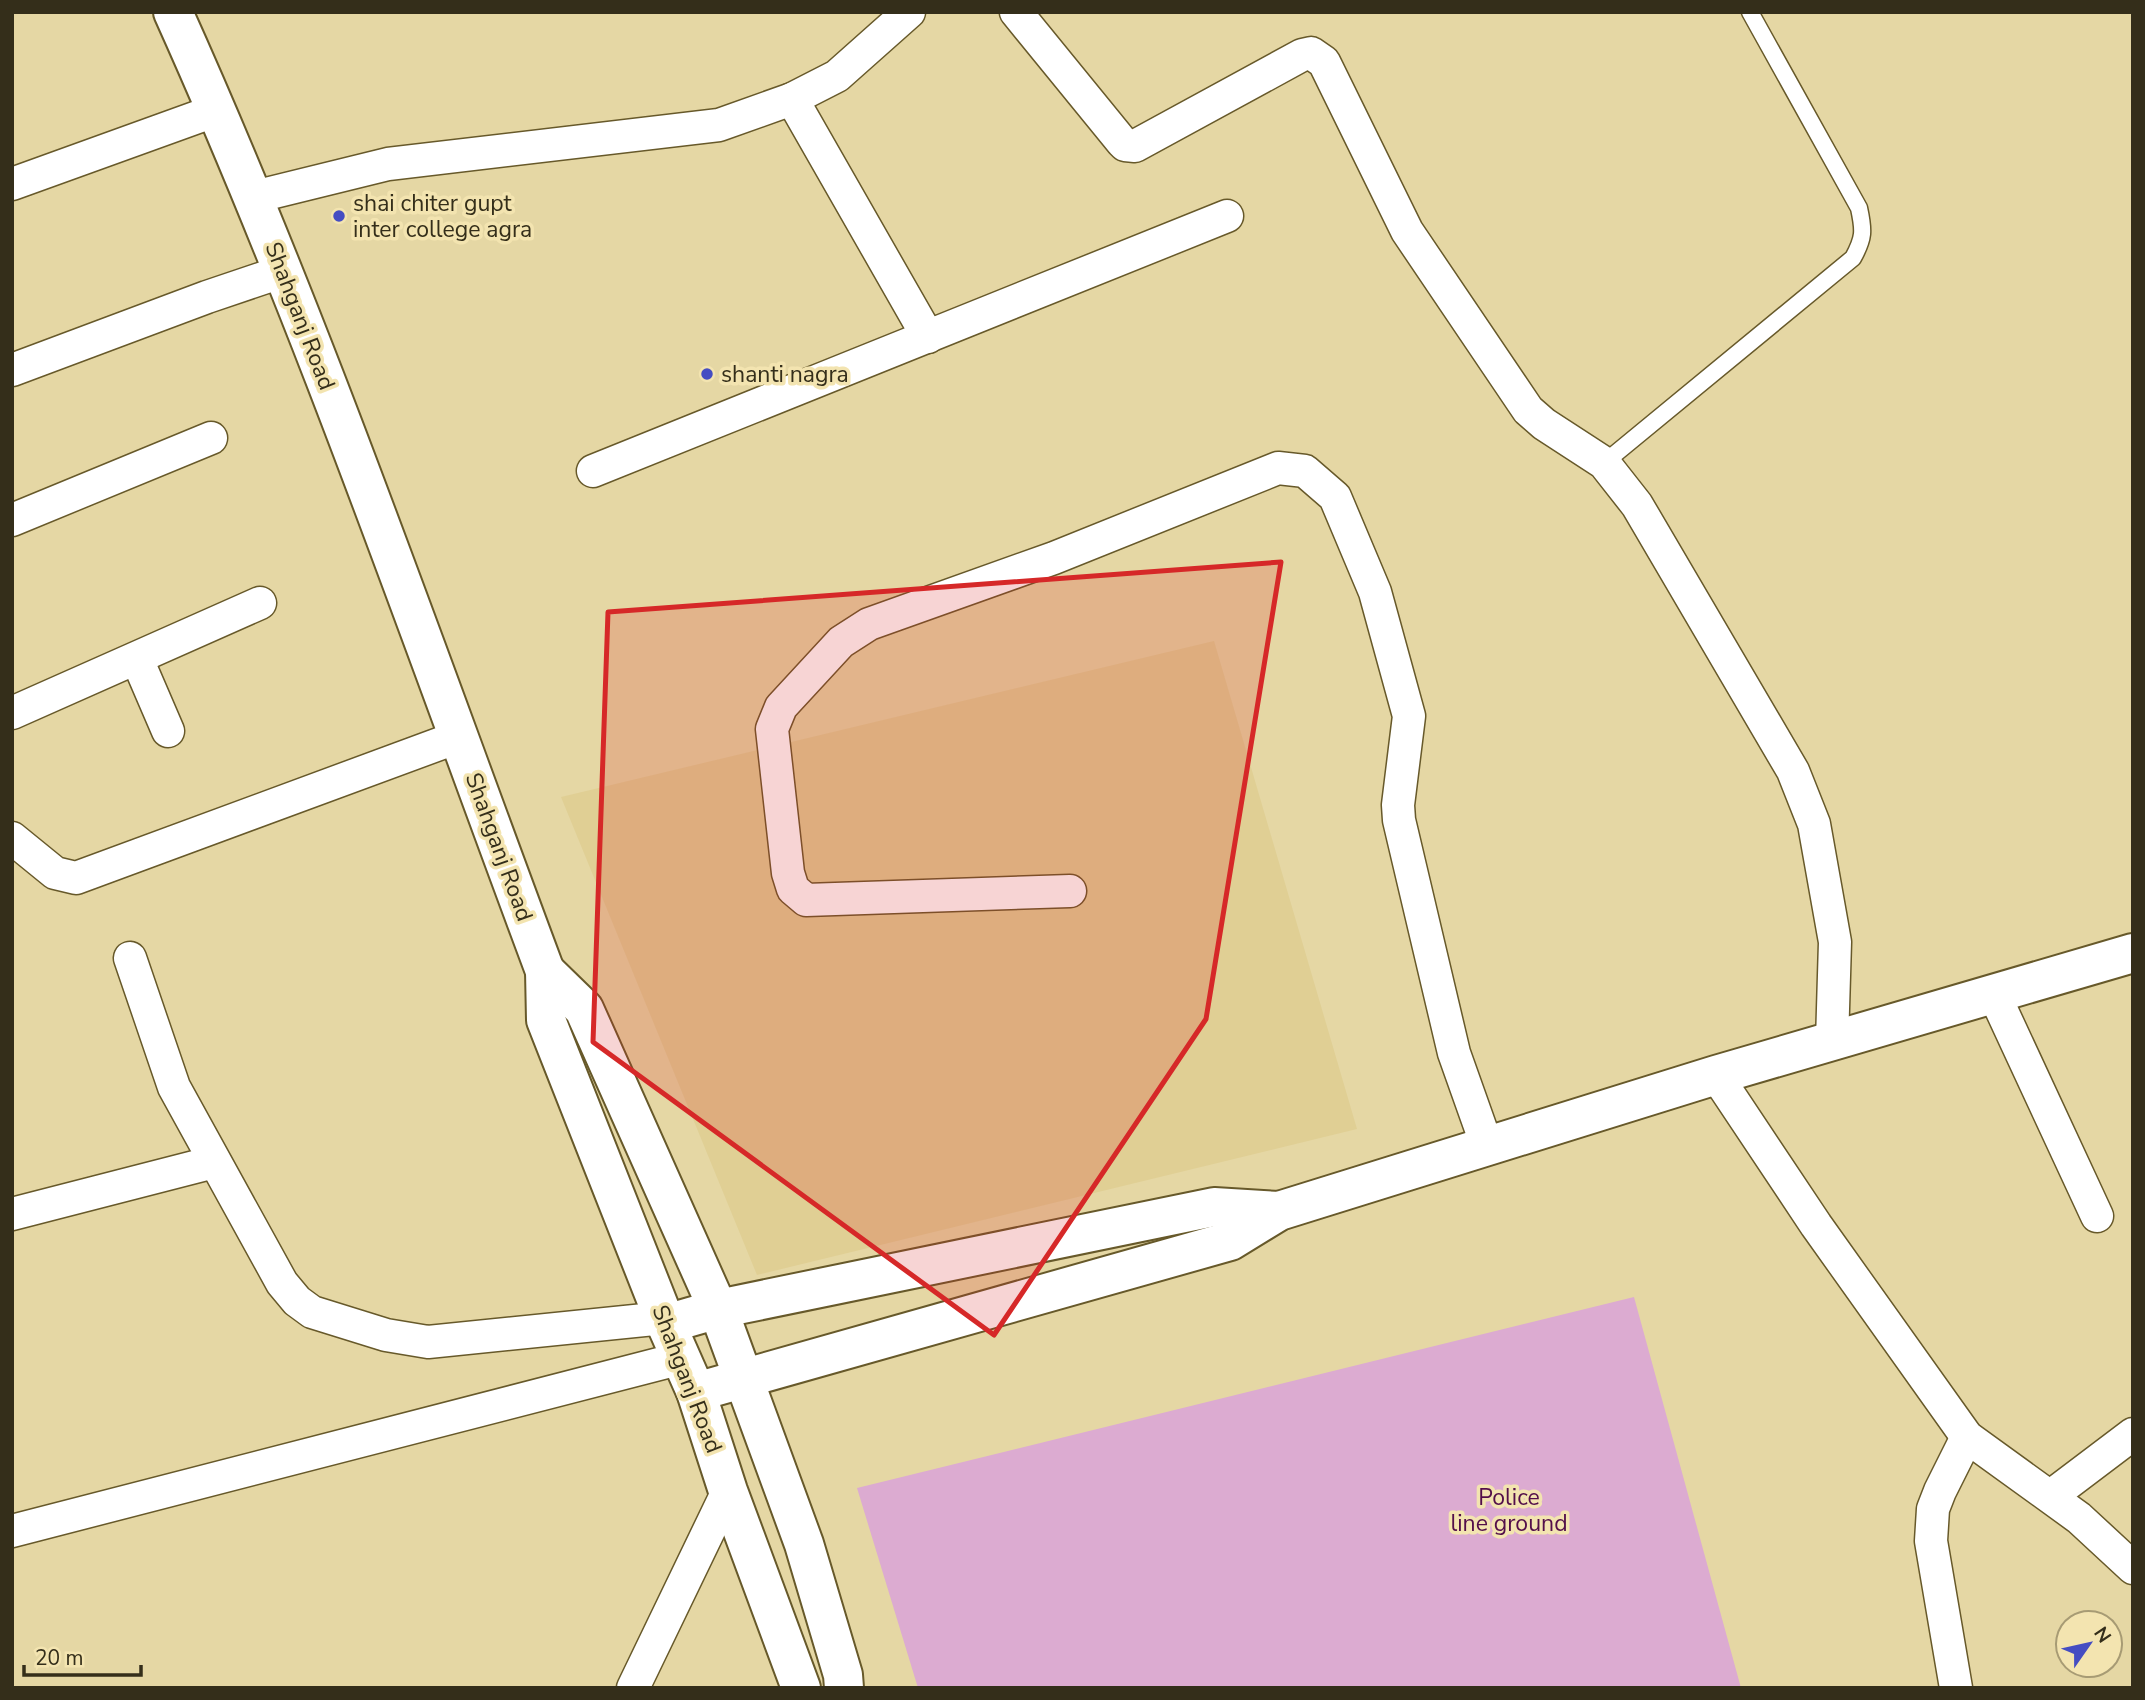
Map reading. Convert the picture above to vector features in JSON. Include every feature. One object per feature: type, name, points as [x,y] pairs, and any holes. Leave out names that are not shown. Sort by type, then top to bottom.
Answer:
[{"type":"main road","name":"Shahganj Road","points":[[173,12],[284,271],[545,971],[546,1020],[689,1375],[728,1491],[801,1688]]},
{"type":"main road","points":[[689,1375],[744,1376],[1230,1241],[1279,1211],[1716,1075],[2133,953]]},
{"type":"main road","points":[[545,971],[584,1009],[718,1309],[804,1544],[843,1675],[844,1688]]},
{"type":"main road","points":[[665,1321],[1214,1207],[1279,1211]]},
{"type":"street","points":[[254,197],[388,164],[719,125],[792,99],[837,76],[909,12]]},
{"type":"street","points":[[1016,12],[1122,142],[1130,146],[1135,146],[1302,55],[1311,53],[1324,62],[1407,231],[1528,410],[1544,424],[1604,463],[1637,505],[1793,771],[1814,824],[1835,942],[1832,1042]]},
{"type":"street","points":[[792,99],[928,337]]},
{"type":"street","points":[[12,184],[217,110]]},
{"type":"street","points":[[593,471],[1227,216]]},
{"type":"street","points":[[12,370],[284,271]]},
{"type":"street","points":[[12,520],[211,438]]},
{"type":"street","points":[[1070,891],[806,900],[793,889],[788,873],[772,729],[781,708],[841,642],[869,624],[1054,558],[1278,468],[1305,471],[1335,497],[1375,592],[1406,704],[1409,716],[1408,735],[1398,805],[1399,820],[1454,1053],[1488,1146]]},
{"type":"street","points":[[12,713],[260,603]]},
{"type":"street","points":[[137,659],[169,731]]},
{"type":"street","points":[[12,838],[55,873],[76,878],[458,737]]},
{"type":"street","points":[[130,958],[174,1087],[282,1283],[297,1301],[312,1312],[386,1335],[428,1342],[665,1321]]},
{"type":"street","points":[[1994,994],[2097,1216]]},
{"type":"street","points":[[1716,1075],[1816,1225],[1967,1437],[2079,1518],[2133,1569]]},
{"type":"street","points":[[12,1214],[214,1162]]},
{"type":"street","points":[[12,1531],[689,1375]]},
{"type":"street","points":[[2051,1496],[2133,1434]]},
{"type":"street","points":[[1956,1688],[1931,1541],[1933,1509],[1967,1437]]},
{"type":"street","points":[[633,1688],[728,1491]]},
{"type":"lane","points":[[1604,463],[1853,258],[1862,241],[1859,208],[1750,12]]},
{"type":"highlighted area","points":[[1281,562],[1206,1019],[994,1335],[593,1042],[608,612]]},
{"type":"shaded area","points":[[1214,641],[1357,1129],[757,1275],[561,797]]},
{"type":"green space","name":"Police line ground","points":[[1634,1297],[1741,1688],[918,1688],[857,1488]]},
{"type":"place","name":"shai chiter gupt inter college agra","points":[[339,216]]},
{"type":"place","name":"shanti nagra","points":[[707,374]]}]
